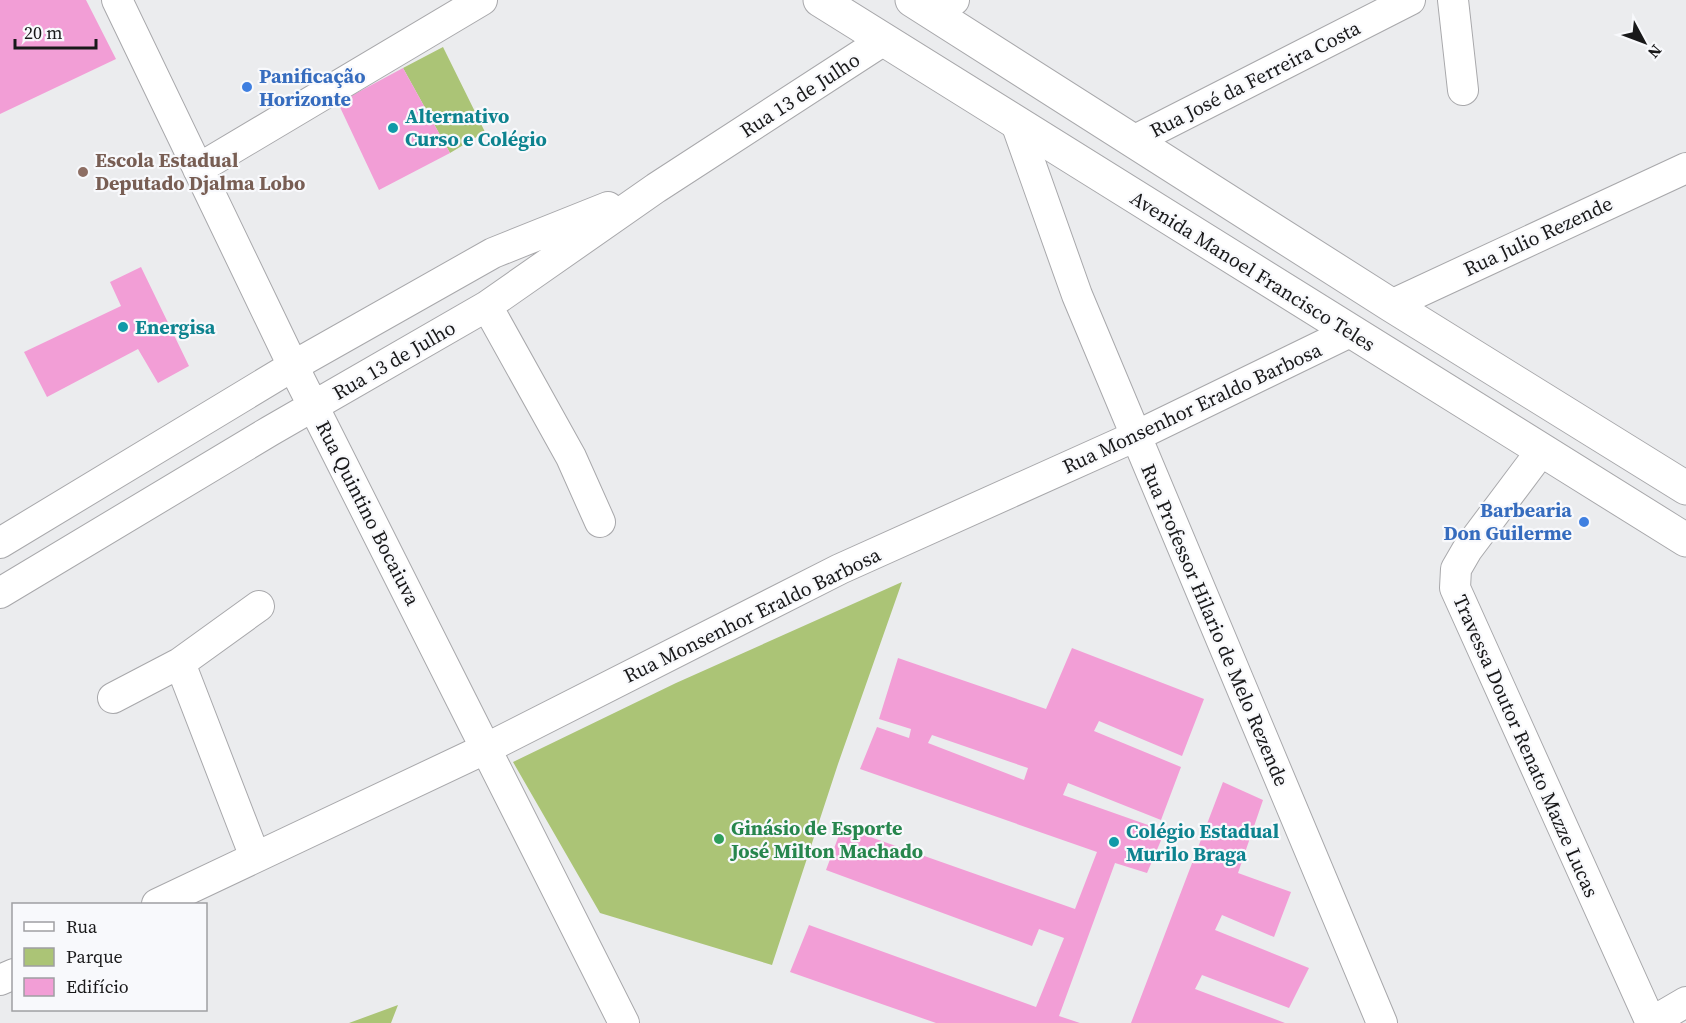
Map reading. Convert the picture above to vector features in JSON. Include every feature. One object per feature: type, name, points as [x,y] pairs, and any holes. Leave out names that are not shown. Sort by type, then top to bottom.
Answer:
[{"type":"main road","name":"Avenida Manoel Francisco Teles","points":[[820,0],[1686,540]]},
{"type":"main road","points":[[933,4],[1133,141],[1682,486],[1657,523]]},
{"type":"main road","points":[[1594,483],[1616,444]]},
{"type":"street","name":"Rua Quintino Bocaiuva","points":[[117,0],[293,366],[624,1023]]},
{"type":"street","points":[[198,169],[482,0]]},
{"type":"street","name":"Rua José da Ferreira Costa","points":[[1133,141],[1410,0]]},
{"type":"street","points":[[1453,0],[1463,90]]},
{"type":"street","name":"Rua 13 de Julho","points":[[0,593],[487,306],[656,188],[884,40]]},
{"type":"street","name":"Rua Professor Hilario de Melo Rezende","points":[[1016,123],[1077,295],[1382,1023]]},
{"type":"street","name":"Rua Julio Rezende","points":[[1391,305],[1686,168]]},
{"type":"street","name":"Rua 13 de Julho","points":[[0,543],[293,366],[492,253],[656,188]]},
{"type":"street","points":[[487,306],[571,457],[600,522]]},
{"type":"street","name":"Rua Monsenhor Eraldo Barbosa","points":[[159,903],[487,748],[840,569],[1136,436],[1350,332]]},
{"type":"street","name":"Travessa Doutor Renato Mazze Lucas","points":[[1542,450],[1467,550],[1456,569],[1455,588],[1651,1023]]},
{"type":"street","points":[[113,698],[180,663],[259,606]]},
{"type":"street","points":[[180,663],[255,857]]},
{"type":"street","points":[[1651,1023],[1686,1002]]},
{"type":"green space","points":[[443,47],[485,132],[450,153],[403,68]]},
{"type":"green space","points":[[902,582],[838,764],[772,965],[600,913],[513,762],[676,683]]},
{"type":"green space","points":[[398,1005],[391,1023],[349,1023]]},
{"type":"building","points":[[0,0],[86,0],[116,59],[0,114]]},
{"type":"building","name":"Alternativo Curso e Colégio","points":[[403,68],[450,153],[379,190],[338,103]]},
{"type":"building","name":"Energisa","points":[[141,267],[189,366],[158,383],[138,349],[47,397],[24,352],[121,306],[110,282]]},
{"type":"building","name":"Colégio Estadual Murilo Braga","points":[[1072,648],[1204,699],[1182,756],[1099,721],[1094,731],[1181,767],[1161,820],[1068,783],[1063,795],[1165,831],[1147,873],[1115,863],[1059,1016],[1080,1023],[936,1023],[790,972],[809,925],[1036,1007],[1064,938],[1039,929],[1032,946],[826,870],[842,827],[1075,909],[1097,852],[860,769],[877,727],[909,738],[911,729],[879,719],[898,658],[1046,709]],"holes":[[[932,735],[1028,768],[1024,780],[928,743]]]},
{"type":"building","name":"Colégio Estadual Murilo Braga","points":[[1223,782],[1263,800],[1238,873],[1291,892],[1274,937],[1222,915],[1215,930],[1309,968],[1289,1008],[1202,975],[1195,989],[1285,1023],[1131,1023]]},
{"type":"place","name":"Panificação Horizonte","points":[[247,87]]},
{"type":"place","name":"Alternativo Curso e Colégio","points":[[393,128]]},
{"type":"place","name":"Escola Estadual Deputado Djalma Lobo","points":[[83,172]]},
{"type":"place","name":"Energisa","points":[[123,327]]},
{"type":"place","name":"Barbearia Don Guilerme","points":[[1584,522]]},
{"type":"place","name":"Ginásio de Esporte José Milton Machado","points":[[719,839]]},
{"type":"place","name":"Colégio Estadual Murilo Braga","points":[[1114,842]]}]
